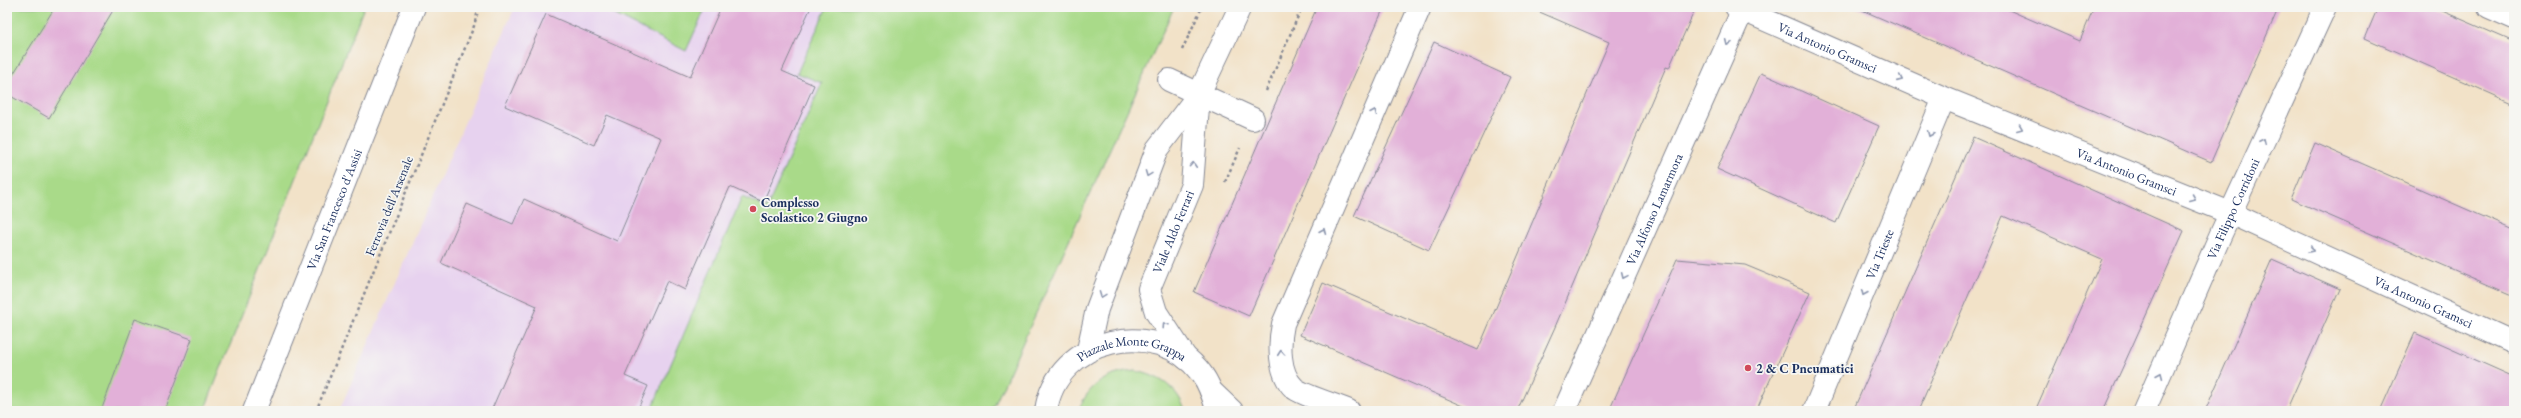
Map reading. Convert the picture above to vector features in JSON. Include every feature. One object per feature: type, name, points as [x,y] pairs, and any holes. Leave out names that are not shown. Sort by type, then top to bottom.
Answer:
[{"type":"street","name":"Via San Francesco d'Assisi","points":[[254,411],[414,7]]},
{"type":"street","name":"Viale Aldo Ferrari","points":[[1088,350],[1097,309],[1157,149],[1199,94],[1240,7]]},
{"type":"street","points":[[1349,411],[1294,388],[1282,367],[1280,340],[1283,324],[1420,7]]},
{"type":"street","name":"Via Filippo Corridoni","points":[[2144,411],[2230,213],[2325,7]]},
{"type":"street","points":[[2489,7],[2514,18]]},
{"type":"street","name":"Via Antonio Gramsci","points":[[1741,8],[1944,98],[2230,213],[2514,343]]},
{"type":"street","name":"Via Alfonso Lamarmora","points":[[1564,411],[1741,8]]},
{"type":"street","points":[[1169,80],[1253,119]]},
{"type":"street","name":"Viale Aldo Ferrari","points":[[1186,358],[1156,312],[1149,289],[1192,185],[1199,94]]},
{"type":"street","name":"Via Trieste","points":[[1814,411],[1944,98]]},
{"type":"street","name":"Piazzale Monte Grappa","points":[[1046,411],[1056,382],[1070,364],[1088,350],[1112,341],[1138,339],[1164,345],[1186,358],[1201,372],[1211,390],[1218,411]]},
{"type":"street","points":[[1211,390],[1232,411]]},
{"type":"path","name":"Ferrovia dell'Arsenale","points":[[316,411],[471,33],[480,7]]},
{"type":"path","points":[[1169,80],[1202,7]]},
{"type":"path","points":[[1253,119],[1302,7]]},
{"type":"shaded area","name":"Complesso Scolastico 2 Giugno","points":[[515,7],[1168,7],[990,411],[339,411]]},
{"type":"green space","points":[[7,7],[364,7],[204,411],[7,411]]},
{"type":"green space","points":[[600,7],[706,7],[686,51]]},
{"type":"green space","points":[[827,7],[1174,7],[992,411],[651,411],[742,197],[767,208],[822,83],[797,73]]},
{"type":"green space","points":[[1136,371],[1152,376],[1166,384],[1178,395],[1185,411],[1078,411],[1088,394],[1100,382],[1116,374]]},
{"type":"building","points":[[55,7],[115,7],[49,118],[7,94],[7,84]]},
{"type":"building","points":[[721,7],[811,7],[782,71],[814,85],[763,202],[730,187],[685,290],[667,281],[625,376],[648,386],[637,411],[491,411],[537,306],[441,263],[467,204],[513,224],[524,199],[617,241],[661,138],[607,115],[594,145],[505,106],[546,14],[690,77]]},
{"type":"building","points":[[1317,7],[1384,7],[1249,316],[1194,292]]},
{"type":"building","points":[[1528,7],[1696,7],[1669,68],[1666,67],[1555,327],[1517,411],[1475,411],[1300,335],[1323,283],[1478,350],[1609,42]]},
{"type":"building","points":[[1855,7],[2002,7],[2080,41],[2094,7],[2279,7],[2211,162]]},
{"type":"building","points":[[2378,7],[2433,7],[2514,42],[2514,104],[2365,38]]},
{"type":"building","points":[[1434,42],[1510,77],[1429,250],[1354,216]]},
{"type":"building","points":[[1761,73],[1879,126],[1836,223],[1717,169]]},
{"type":"building","points":[[1973,137],[2184,231],[2103,411],[2035,411],[2102,259],[2003,216],[1918,411],[1853,411]]},
{"type":"building","points":[[2315,143],[2514,230],[2514,296],[2291,199]]},
{"type":"building","points":[[1677,259],[1745,265],[1810,292],[1756,411],[1609,411]]},
{"type":"building","points":[[2272,259],[2340,289],[2286,411],[2205,411]]},
{"type":"building","points":[[135,319],[192,339],[165,411],[101,411]]},
{"type":"building","points":[[2415,333],[2514,377],[2514,411],[2380,411]]},
{"type":"place","name":"Complesso Scolastico 2 Giugno","points":[[753,209]]},
{"type":"place","name":"2 & C Pneumatici","points":[[1748,368]]}]
